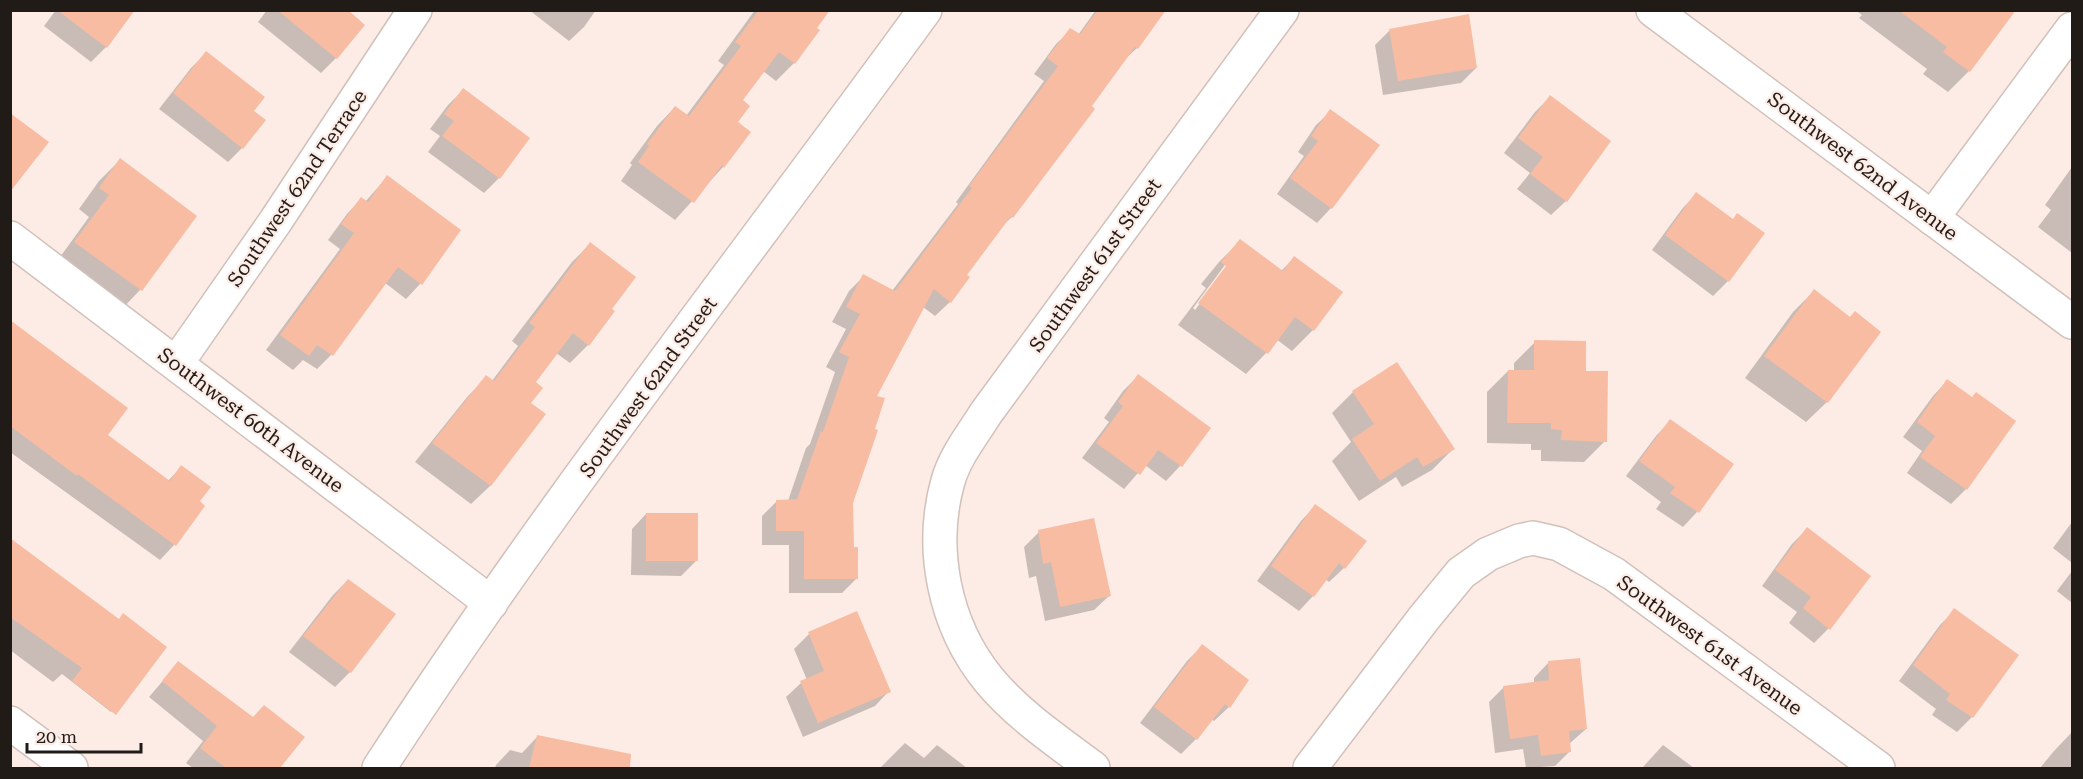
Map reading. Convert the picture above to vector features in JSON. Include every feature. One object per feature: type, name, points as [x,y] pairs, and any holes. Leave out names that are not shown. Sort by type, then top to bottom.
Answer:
[{"type":"street","name":"Southwest 62nd Terrace","points":[[176,364],[276,222],[415,10]]},
{"type":"street","name":"Southwest 62nd Street","points":[[379,768],[491,603],[626,415],[925,10]]},
{"type":"street","name":"Southwest 61st Street","points":[[1094,768],[1020,712],[988,680],[973,657],[951,610],[940,559],[943,505],[949,479],[981,421],[1282,10]]},
{"type":"street","name":"Southwest 62nd Avenue","points":[[1653,10],[2073,322]]},
{"type":"street","points":[[1932,218],[2073,29]]},
{"type":"street","name":"Southwest 60th Avenue","points":[[10,238],[491,603]]},
{"type":"street","name":"Southwest 61st Avenue","points":[[1310,768],[1430,609],[1461,573],[1488,554],[1519,541],[1533,538],[1559,544],[1621,578],[1878,768]]},
{"type":"street","points":[[10,723],[71,768]]},
{"type":"building","points":[[57,10],[135,10],[107,48]]},
{"type":"building","points":[[277,10],[348,10],[365,25],[337,59]]},
{"type":"building","points":[[759,10],[830,10],[817,28],[820,30],[795,64],[779,52],[743,100],[750,106],[738,122],[751,132],[724,168],[722,165],[694,203],[638,162],[649,146],[647,144],[675,106],[689,116],[741,46],[735,42]]},
{"type":"building","points":[[1098,10],[1166,10],[1138,49],[1135,47],[1092,106],[1095,109],[967,275],[970,277],[951,303],[934,289],[877,396],[885,398],[875,429],[878,430],[853,503],[854,547],[858,547],[858,579],[804,579],[804,531],[776,531],[776,500],[797,499],[821,431],[823,432],[849,357],[839,352],[860,314],[846,307],[863,274],[895,291],[972,188],[969,186],[1058,66],[1047,58],[1070,28],[1080,34]]},
{"type":"building","points":[[1898,10],[2016,10],[1970,72],[1943,52],[1947,47]]},
{"type":"building","points":[[1469,14],[1477,68],[1398,81],[1389,29]]},
{"type":"building","points":[[206,51],[265,97],[254,111],[266,120],[243,149],[173,93]]},
{"type":"building","points":[[463,88],[530,138],[500,179],[442,136],[454,121],[444,114]]},
{"type":"building","points":[[1550,95],[1611,141],[1567,202],[1530,174],[1543,157],[1518,138]]},
{"type":"building","points":[[1330,109],[1380,145],[1332,209],[1290,178],[1318,141],[1311,136]]},
{"type":"building","points":[[10,113],[49,142],[10,192]]},
{"type":"building","points":[[120,158],[197,216],[142,291],[74,242],[109,195],[99,188]]},
{"type":"building","points":[[387,175],[461,230],[422,285],[398,267],[333,356],[317,345],[309,356],[280,335],[354,233],[341,224],[361,197],[368,202]]},
{"type":"building","points":[[1696,192],[1733,219],[1737,213],[1765,233],[1729,282],[1665,235]]},
{"type":"building","points":[[1240,239],[1283,271],[1294,256],[1343,292],[1314,331],[1295,317],[1268,354],[1198,303],[1226,266],[1221,262]]},
{"type":"building","points":[[590,242],[636,277],[612,309],[615,311],[589,346],[573,333],[536,382],[543,388],[531,403],[546,414],[491,486],[432,443],[486,375],[494,381],[535,327],[529,323]]},
{"type":"building","points":[[1814,289],[1850,317],[1855,311],[1881,332],[1828,403],[1764,356]]},
{"type":"building","points":[[10,320],[128,408],[108,435],[170,481],[181,465],[211,487],[200,501],[205,506],[176,546],[10,426]]},
{"type":"building","points":[[1534,340],[1586,341],[1586,371],[1608,371],[1607,442],[1561,440],[1562,430],[1551,429],[1551,423],[1507,423],[1508,370],[1534,370]]},
{"type":"building","points":[[1397,362],[1455,449],[1423,467],[1417,457],[1380,481],[1352,439],[1374,424],[1352,391]]},
{"type":"building","points":[[1138,374],[1211,428],[1182,467],[1158,450],[1140,475],[1096,443],[1123,406],[1118,402]]},
{"type":"building","points":[[1947,379],[1972,397],[1976,392],[2016,421],[1967,490],[1920,457],[1935,436],[1917,422]]},
{"type":"building","points":[[1670,419],[1734,464],[1699,513],[1670,493],[1675,487],[1639,461]]},
{"type":"building","points":[[1315,504],[1367,541],[1345,569],[1339,563],[1314,597],[1271,566]]},
{"type":"building","points":[[646,513],[698,513],[698,561],[646,561]]},
{"type":"building","points":[[1094,518],[1111,596],[1060,607],[1051,562],[1043,564],[1038,530]]},
{"type":"building","points":[[1807,527],[1871,576],[1830,630],[1803,608],[1811,597],[1775,570]]},
{"type":"building","points":[[10,538],[119,619],[123,613],[167,647],[116,715],[72,681],[82,668],[10,617]]},
{"type":"building","points":[[348,579],[396,614],[351,673],[303,636]]},
{"type":"building","points":[[1954,608],[2019,655],[1973,718],[1946,700],[1950,694],[1913,665]]},
{"type":"building","points":[[857,611],[891,692],[818,723],[800,681],[824,671],[808,632]]},
{"type":"building","points":[[1202,644],[1249,680],[1230,708],[1225,704],[1197,740],[1154,707]]},
{"type":"building","points":[[1580,658],[1587,729],[1569,731],[1571,752],[1541,756],[1538,735],[1510,739],[1503,686],[1549,680],[1548,661]]},
{"type":"building","points":[[178,661],[253,717],[264,705],[305,737],[280,768],[226,768],[200,748],[217,726],[162,681]]},
{"type":"building","points":[[537,735],[631,754],[630,768],[529,768]]}]
